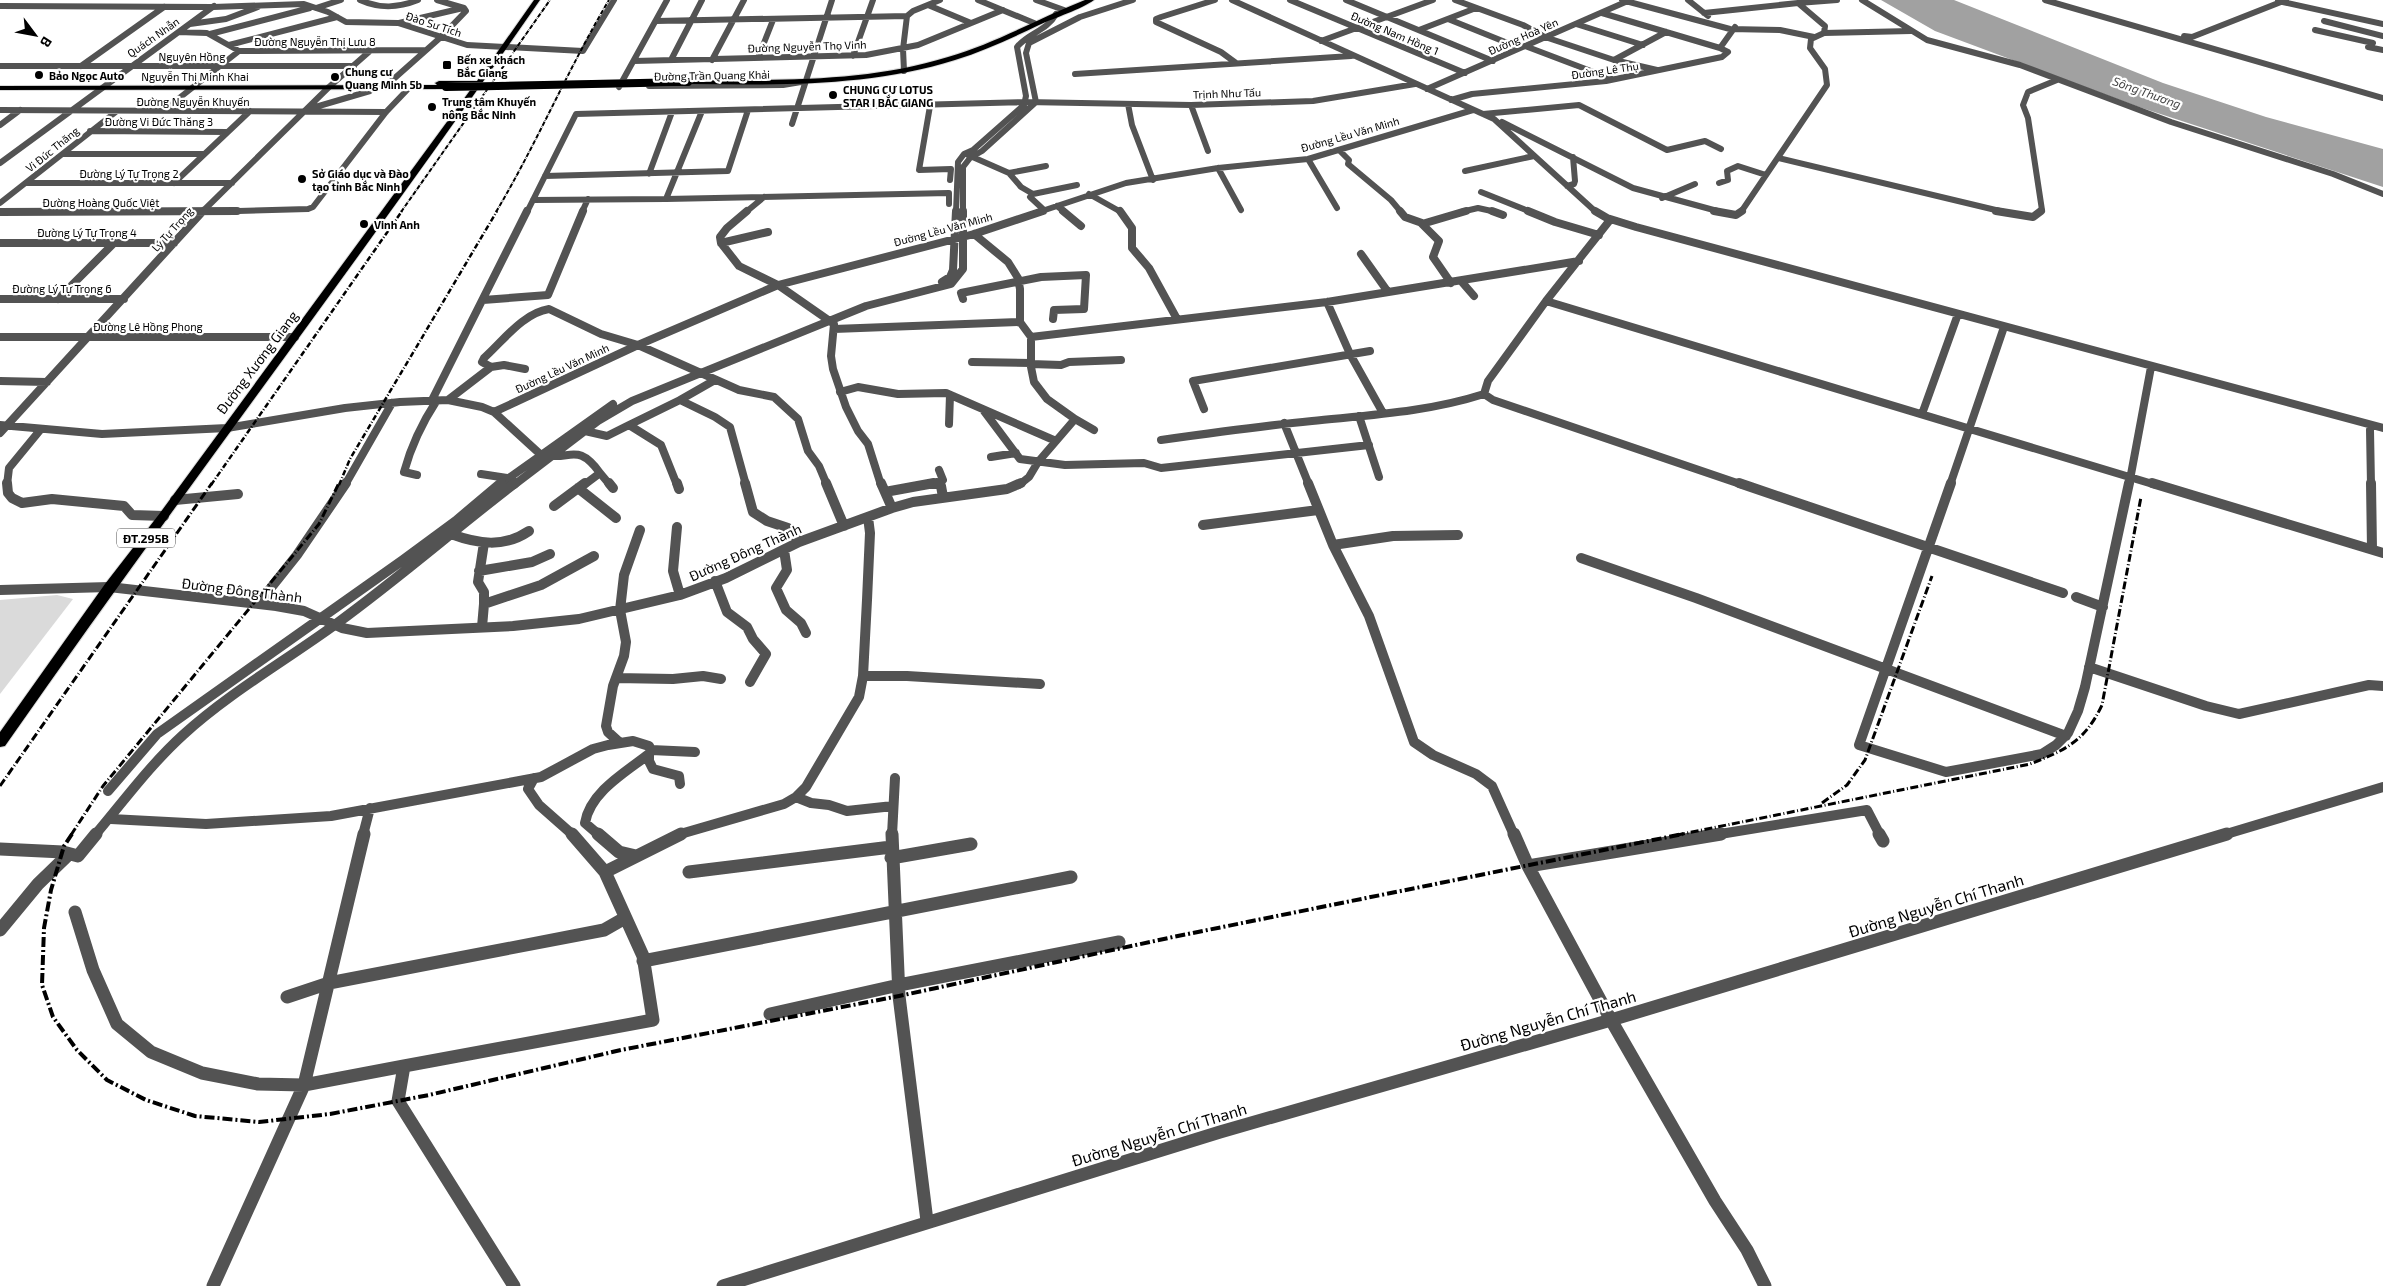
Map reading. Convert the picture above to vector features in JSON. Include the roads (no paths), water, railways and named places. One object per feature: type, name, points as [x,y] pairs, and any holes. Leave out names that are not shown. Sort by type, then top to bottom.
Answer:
[{"type":"main road","name":"Đường Xương Giang","points":[[0,742],[109,587],[164,516],[481,83],[537,0]]},
{"type":"main road","name":"Đường Trần Quang Khải","points":[[805,82],[855,79],[904,71],[966,54],[1064,10],[1092,0]]},
{"type":"main road","points":[[329,87],[805,82]]},
{"type":"main road","points":[[329,87],[357,84],[481,83]]},
{"type":"main road","points":[[329,87],[370,91],[475,91]]},
{"type":"main road","name":"Nguyễn Thị Minh Khai","points":[[0,88],[329,87]]},
{"type":"street","points":[[21,6],[31,0]]},
{"type":"street","points":[[68,6],[78,0]]},
{"type":"street","name":"Quách Nhẫn","points":[[0,163],[130,66],[223,0]]},
{"type":"street","points":[[210,34],[342,0]]},
{"type":"street","points":[[360,0],[380,8],[405,6],[418,0]]},
{"type":"street","points":[[437,0],[464,8]]},
{"type":"street","name":"Đào Sư Tích","points":[[0,6],[213,7],[302,4],[348,23],[402,18],[441,38],[467,45],[583,51],[614,0]]},
{"type":"street","points":[[622,80],[667,0]]},
{"type":"street","points":[[671,60],[702,0]]},
{"type":"street","points":[[712,60],[744,0]]},
{"type":"street","points":[[792,124],[812,58],[828,19],[832,0]]},
{"type":"street","points":[[853,56],[873,0]]},
{"type":"street","points":[[656,22],[907,16],[940,0]]},
{"type":"street","points":[[978,0],[1034,23]]},
{"type":"street","points":[[1036,0],[1064,10]]},
{"type":"street","points":[[910,293],[942,288],[957,279],[963,269],[969,236],[963,167],[973,155],[982,151],[1036,102],[1026,53],[1028,43],[1080,17],[1133,0]]},
{"type":"street","points":[[1215,0],[1160,17],[1156,19],[1156,22],[1221,52],[1236,63]]},
{"type":"street","points":[[1232,0],[1541,140],[1633,188],[1662,198],[1729,215],[1736,215],[1740,212],[1827,85],[1828,75],[1823,62],[1810,48],[1809,44],[1825,26],[1798,3]]},
{"type":"street","name":"Đường Nam Hồng 1","points":[[1290,0],[1465,73]]},
{"type":"street","points":[[1346,0],[1493,61]]},
{"type":"street","points":[[1354,3],[1364,0]]},
{"type":"street","points":[[1321,41],[1433,0]]},
{"type":"street","points":[[1455,0],[1523,25],[1544,37],[1614,60],[1660,71]]},
{"type":"street","points":[[1688,0],[1704,13],[1734,28]]},
{"type":"street","points":[[1704,13],[1837,0]]},
{"type":"street","points":[[1854,0],[1902,32]]},
{"type":"street","points":[[1862,0],[1911,31],[1936,43],[2020,65],[2223,140],[2354,182],[2383,194]]},
{"type":"street","points":[[2045,0],[2383,98]]},
{"type":"street","points":[[2070,0],[2353,85],[2383,92]]},
{"type":"street","points":[[2272,0],[2383,24]]},
{"type":"street","points":[[1628,1],[1724,24]]},
{"type":"street","points":[[1628,1],[1734,28],[1780,30],[1819,35],[1911,31]]},
{"type":"street","name":"Đường Hoà Yên","points":[[1427,89],[1628,1]]},
{"type":"street","points":[[2162,33],[2192,37],[2283,1]]},
{"type":"street","points":[[928,5],[971,24]]},
{"type":"street","points":[[190,24],[200,24],[249,12],[261,6]]},
{"type":"street","points":[[405,6],[402,18],[464,8]]},
{"type":"street","points":[[81,66],[164,7]]},
{"type":"street","points":[[388,84],[441,38],[466,11],[464,8]]},
{"type":"street","points":[[1419,30],[1476,8]]},
{"type":"street","name":"Đường Nguyễn Thọ Vinh","points":[[634,61],[853,56],[903,49],[934,40],[1003,10]]},
{"type":"street","points":[[1602,13],[1720,48]]},
{"type":"street","points":[[0,849],[78,856],[111,819],[135,787],[182,736],[217,707],[336,624],[451,534],[597,413],[620,400],[695,371],[830,322],[875,303],[932,286],[950,277],[953,270],[958,162],[964,154],[973,150],[1026,102],[1016,47],[1022,40],[1049,25],[1056,14]]},
{"type":"street","points":[[904,71],[903,49],[907,16]]},
{"type":"street","points":[[229,45],[337,18]]},
{"type":"street","points":[[1448,19],[1613,79]]},
{"type":"street","points":[[758,58],[773,20]]},
{"type":"street","points":[[2324,21],[2378,40]]},
{"type":"street","points":[[1576,24],[1642,45]]},
{"type":"street","name":"Đường Lê Thụ","points":[[1450,100],[1472,94],[1613,79],[1660,71],[1726,55],[1728,52],[1720,48],[1734,28]]},
{"type":"street","points":[[2315,30],[2378,40]]},
{"type":"street","name":"Đường Nguyễn Thị Lưu 8","points":[[178,32],[210,34],[239,51],[426,50]]},
{"type":"street","points":[[1614,60],[1666,32]]},
{"type":"street","points":[[2378,40],[2368,47],[2383,50]]},
{"type":"street","points":[[164,110],[239,51]]},
{"type":"street","name":"Lý Tự Trọng","points":[[0,433],[4,425],[47,382],[202,212],[329,87],[370,51]]},
{"type":"street","points":[[1075,74],[1355,56]]},
{"type":"street","name":"Nguyên Hồng","points":[[0,66],[354,66]]},
{"type":"street","name":"Đường Trần Quang Khải","points":[[784,79],[805,82],[783,85],[618,87],[622,80],[784,79]]},
{"type":"street","points":[[1778,158],[1998,212],[2033,217],[2039,215],[2042,203],[2036,178],[2028,118],[2023,105],[2024,98],[2028,92],[2057,80]]},
{"type":"street","name":"Trịnh Như Tấu","points":[[545,176],[576,114],[796,110],[1026,102],[1191,104],[1314,101],[1416,84]]},
{"type":"street","name":"Đường Hoàng Quốc Việt","points":[[0,212],[302,210],[313,206],[386,112],[407,90]]},
{"type":"street","points":[[306,110],[370,91]]},
{"type":"street","points":[[1128,104],[1132,124],[1152,180]]},
{"type":"street","points":[[1191,104],[1208,151]]},
{"type":"street","points":[[1482,114],[1579,105],[1667,150],[1705,141],[1721,149]]},
{"type":"street","points":[[930,106],[919,170],[951,169],[948,220]]},
{"type":"street","name":"Đường Nguyễn Khuyến","points":[[0,110],[306,110],[386,112]]},
{"type":"street","points":[[0,124],[20,110]]},
{"type":"street","points":[[174,183],[250,110]]},
{"type":"street","points":[[417,475],[404,472],[409,450],[545,176],[728,172],[748,110]]},
{"type":"street","name":"Đường Lều Văn Minh","points":[[494,412],[638,345],[778,286],[969,236],[1126,183],[1218,168],[1308,159],[1473,110]]},
{"type":"street","name":"Vi Đức Thăng","points":[[0,203],[117,111]]},
{"type":"street","points":[[666,199],[702,111]]},
{"type":"street","points":[[650,174],[672,112]]},
{"type":"street","points":[[1494,119],[1597,214],[1610,220],[1619,220],[1636,227],[2370,427],[2383,428]]},
{"type":"street","name":"Đường Vi Đức Thăng 3","points":[[90,131],[228,132]]},
{"type":"street","points":[[1340,151],[1349,160],[1348,164],[1391,200],[1406,217],[1422,223],[1440,241],[1432,253],[1432,257],[1451,282]]},
{"type":"street","points":[[63,154],[203,154]]},
{"type":"street","points":[[964,154],[973,155],[1008,174],[1021,187],[1033,194],[1076,185]]},
{"type":"street","points":[[1465,172],[1534,156]]},
{"type":"street","points":[[1567,186],[1574,184],[1575,181],[1574,157]]},
{"type":"street","points":[[1308,159],[1336,208]]},
{"type":"street","points":[[1008,174],[1046,166]]},
{"type":"street","points":[[1719,183],[1728,180],[1727,171],[1738,166],[1766,175]]},
{"type":"street","points":[[1218,168],[1241,210]]},
{"type":"street","name":"Đường Lý Tự Trọng 2","points":[[26,183],[232,183]]},
{"type":"street","points":[[1662,198],[1672,192],[1695,184]]},
{"type":"street","points":[[1481,192],[1556,222],[1599,235]]},
{"type":"street","points":[[533,200],[949,193]]},
{"type":"street","points":[[1033,194],[1030,197],[1032,200],[1044,210]]},
{"type":"street","points":[[1089,194],[1111,205],[1127,218],[1132,228],[1132,248],[1149,268],[1177,319]]},
{"type":"street","points":[[764,197],[727,228],[720,237],[721,243],[739,266],[778,286],[830,322],[1020,322]]},
{"type":"street","points":[[1485,209],[1496,198]]},
{"type":"street","points":[[482,300],[548,295],[588,200]]},
{"type":"street","points":[[1057,206],[1081,226]]},
{"type":"street","points":[[1422,223],[1428,218],[1478,208],[1503,215]]},
{"type":"street","points":[[1484,394],[1488,381],[1546,301],[1610,220]]},
{"type":"street","points":[[721,243],[768,232]]},
{"type":"street","points":[[969,236],[1013,266],[1019,280],[1022,298],[1020,322],[1031,337],[1031,364],[1034,382],[1047,398],[1075,419],[1094,430]]},
{"type":"street","points":[[58,299],[114,243]]},
{"type":"street","name":"Đường Lý Tự Trọng 4","points":[[0,244],[174,243]]},
{"type":"street","points":[[1361,254],[1388,292]]},
{"type":"street","points":[[1031,337],[1327,302],[1579,261]]},
{"type":"street","points":[[963,299],[961,292],[1019,280],[1086,275],[1084,309],[1054,310],[1053,319]]},
{"type":"street","points":[[1461,281],[1474,296]]},
{"type":"street","name":"Đường Lý Tự Trọng 6","points":[[0,299],[124,299]]},
{"type":"street","points":[[1546,301],[2383,553]]},
{"type":"street","points":[[1327,302],[1350,354],[1384,413]]},
{"type":"street","points":[[491,367],[482,362],[484,358],[526,320],[545,308],[558,312],[601,334],[638,345],[739,390],[774,397],[794,413],[802,427],[808,451],[819,466],[844,526]]},
{"type":"street","points":[[1922,414],[1958,314]]},
{"type":"street","points":[[830,322],[831,356],[840,392],[858,431],[868,444],[892,508]]},
{"type":"street","points":[[2004,327],[1929,548],[1859,745],[1946,772],[2042,754],[2051,750],[2066,736],[2080,706],[2103,607],[2131,478],[2151,367]]},
{"type":"street","name":"Đường Lê Hồng Phong","points":[[0,337],[296,337]]},
{"type":"street","points":[[1204,409],[1193,380],[1370,351]]},
{"type":"street","points":[[972,362],[1061,365],[1069,362],[1120,360]]},
{"type":"street","points":[[448,400],[491,367],[504,365],[525,369]]},
{"type":"street","points":[[108,791],[157,734],[403,560],[456,521],[507,478],[632,401],[695,371]]},
{"type":"street","points":[[585,431],[607,436],[680,400],[715,380]]},
{"type":"street","points":[[0,381],[47,382]]},
{"type":"street","points":[[840,392],[858,387],[898,394],[942,392],[984,411],[1004,416],[1056,441]]},
{"type":"street","points":[[1161,440],[1284,423],[1384,413],[1456,402],[1484,394],[1493,400],[2063,593]]},
{"type":"street","points":[[949,424],[950,395]]},
{"type":"street","points":[[4,425],[102,434],[227,428],[345,408],[448,400],[482,407],[494,412],[543,456],[583,454],[588,456],[613,488]]},
{"type":"street","points":[[680,400],[716,417],[730,427],[753,512],[788,528],[799,542]]},
{"type":"street","points":[[258,604],[297,555],[343,488],[392,403]]},
{"type":"street","points":[[984,411],[1020,459],[1065,465],[1144,463],[1161,468],[1369,445]]},
{"type":"street","points":[[1359,416],[1379,477]]},
{"type":"street","name":"Đường Đông Thành","points":[[0,590],[109,587],[258,604],[304,611],[342,628],[367,633],[482,627],[579,619],[680,595],[715,582],[799,542],[892,508],[943,497],[1006,489],[1024,481],[1075,419]]},
{"type":"street","points":[[1284,423],[1294,453],[1333,545],[1370,616],[1414,742],[1422,750],[1481,777],[1492,786],[1528,866],[1611,1020],[1715,1201],[1747,1250],[1765,1286]]},
{"type":"street","points":[[629,425],[660,445],[679,489]]},
{"type":"street","points":[[2370,427],[2372,550]]},
{"type":"street","points":[[42,429],[9,468],[7,486],[8,493],[12,498],[22,503],[52,499],[124,506],[132,515],[164,516]]},
{"type":"street","points":[[991,457],[1016,453]]},
{"type":"street","points":[[885,492],[939,484],[943,480],[939,470]]},
{"type":"street","points":[[554,506],[600,473]]},
{"type":"street","points":[[481,474],[507,478]]},
{"type":"street","points":[[939,484],[943,497]]},
{"type":"street","points":[[578,488],[616,518]]},
{"type":"street","points":[[175,500],[238,494]]},
{"type":"street","points":[[1203,526],[1318,510]]},
{"type":"street","points":[[605,872],[672,837],[707,825],[784,804],[796,797],[806,787],[859,696],[863,676],[870,533],[868,517]]},
{"type":"street","points":[[677,527],[673,571],[680,595]]},
{"type":"street","points":[[451,534],[484,543],[513,541],[529,530]]},
{"type":"street","points":[[620,743],[608,732],[606,726],[626,642],[620,610],[624,575],[640,530]]},
{"type":"street","points":[[1333,545],[1393,536],[1458,535]]},
{"type":"street","points":[[482,627],[484,592],[478,582],[484,543]]},
{"type":"street","points":[[784,550],[788,562],[788,574],[776,588],[786,610],[801,624],[806,633]]},
{"type":"street","points":[[480,571],[532,562],[550,554]]},
{"type":"street","points":[[484,604],[511,598],[546,585],[594,556]]},
{"type":"street","points":[[1581,558],[1696,598],[2066,736]]},
{"type":"street","points":[[403,560],[413,564]]},
{"type":"street","points":[[715,582],[727,612],[747,627],[753,639],[766,654],[750,682]]},
{"type":"street","points":[[2076,597],[2103,607]]},
{"type":"street","points":[[2089,667],[2206,706],[2239,714],[2369,685],[2383,686]]},
{"type":"street","points":[[616,678],[673,679],[703,676],[721,679]]},
{"type":"street","points":[[863,676],[907,676],[1040,684]]},
{"type":"street","points":[[111,819],[206,824],[250,823],[331,816],[541,777],[593,749],[620,743],[641,742],[649,746],[649,761],[653,769],[679,776],[680,784]]},
{"type":"street","points":[[636,856],[618,852],[585,823],[585,817],[593,803],[650,752],[695,752]]},
{"type":"street","points":[[75,912],[93,970],[118,1024],[150,1052],[202,1073],[258,1084],[304,1085],[653,1020],[643,961],[605,872],[562,824],[549,816],[530,796],[528,790],[534,778]]},
{"type":"street","points":[[895,778],[891,853],[899,985],[926,1221]]},
{"type":"street","name":"Đường Nguyễn Chí Thanh","points":[[723,1286],[926,1221],[1220,1132],[1611,1020],[2383,787]]},
{"type":"street","points":[[796,797],[811,803],[829,805],[847,811],[893,806]]},
{"type":"street","points":[[213,1286],[304,1085],[370,808]]},
{"type":"street","points":[[1528,866],[1867,810],[1883,841]]},
{"type":"street","points":[[689,872],[971,844]]},
{"type":"street","points":[[0,930],[38,884],[69,854]]},
{"type":"street","points":[[643,961],[1071,877]]},
{"type":"street","points":[[287,997],[329,983],[604,930],[625,918]]},
{"type":"street","points":[[770,1014],[899,985],[1119,942]]},
{"type":"street","points":[[404,1066],[398,1101],[514,1286]]},
{"type":"water","name":"Sông Thương","points":[[1881,0],[1954,0],[2163,83],[2266,117],[2383,149],[2383,187],[2139,107],[1935,31]]},
{"type":"railway","points":[[401,212],[550,0]]},
{"type":"railway","points":[[496,212],[609,0]]},
{"type":"railway","points":[[211,485],[402,211]]},
{"type":"railway","points":[[339,485],[350,459],[497,211]]},
{"type":"railway","points":[[0,786],[212,483]]},
{"type":"railway","points":[[71,835],[103,786],[319,524],[339,483]]},
{"type":"railway","points":[[1677,835],[2030,764],[2054,754],[2073,743],[2089,727],[2102,705],[2141,497]]},
{"type":"railway","points":[[1822,803],[1847,785],[1865,760],[1932,576]]},
{"type":"railway","points":[[72,834],[64,846],[51,890],[44,928],[42,985],[53,1017],[77,1050],[107,1080],[146,1100],[195,1116],[259,1122],[330,1114],[429,1095],[621,1050],[899,996],[1173,937],[1683,834]]},
{"type":"place","name":"Bến xe khách Bắc Giang","points":[[447,65]]},
{"type":"place","name":"Bảo Ngọc Auto","points":[[39,75]]},
{"type":"place","name":"Chung cư Quang Minh 5b","points":[[335,77]]},
{"type":"place","name":"CHUNG CƯ LOTUS STAR I BẮC GIANG","points":[[833,95]]},
{"type":"place","name":"Trung tâm Khuyến nông Bắc Ninh","points":[[432,107]]},
{"type":"place","name":"Sở Giáo dục và Đào tạo tỉnh Bắc Ninh","points":[[302,179]]},
{"type":"place","name":"Vinh Anh","points":[[364,224]]}]
